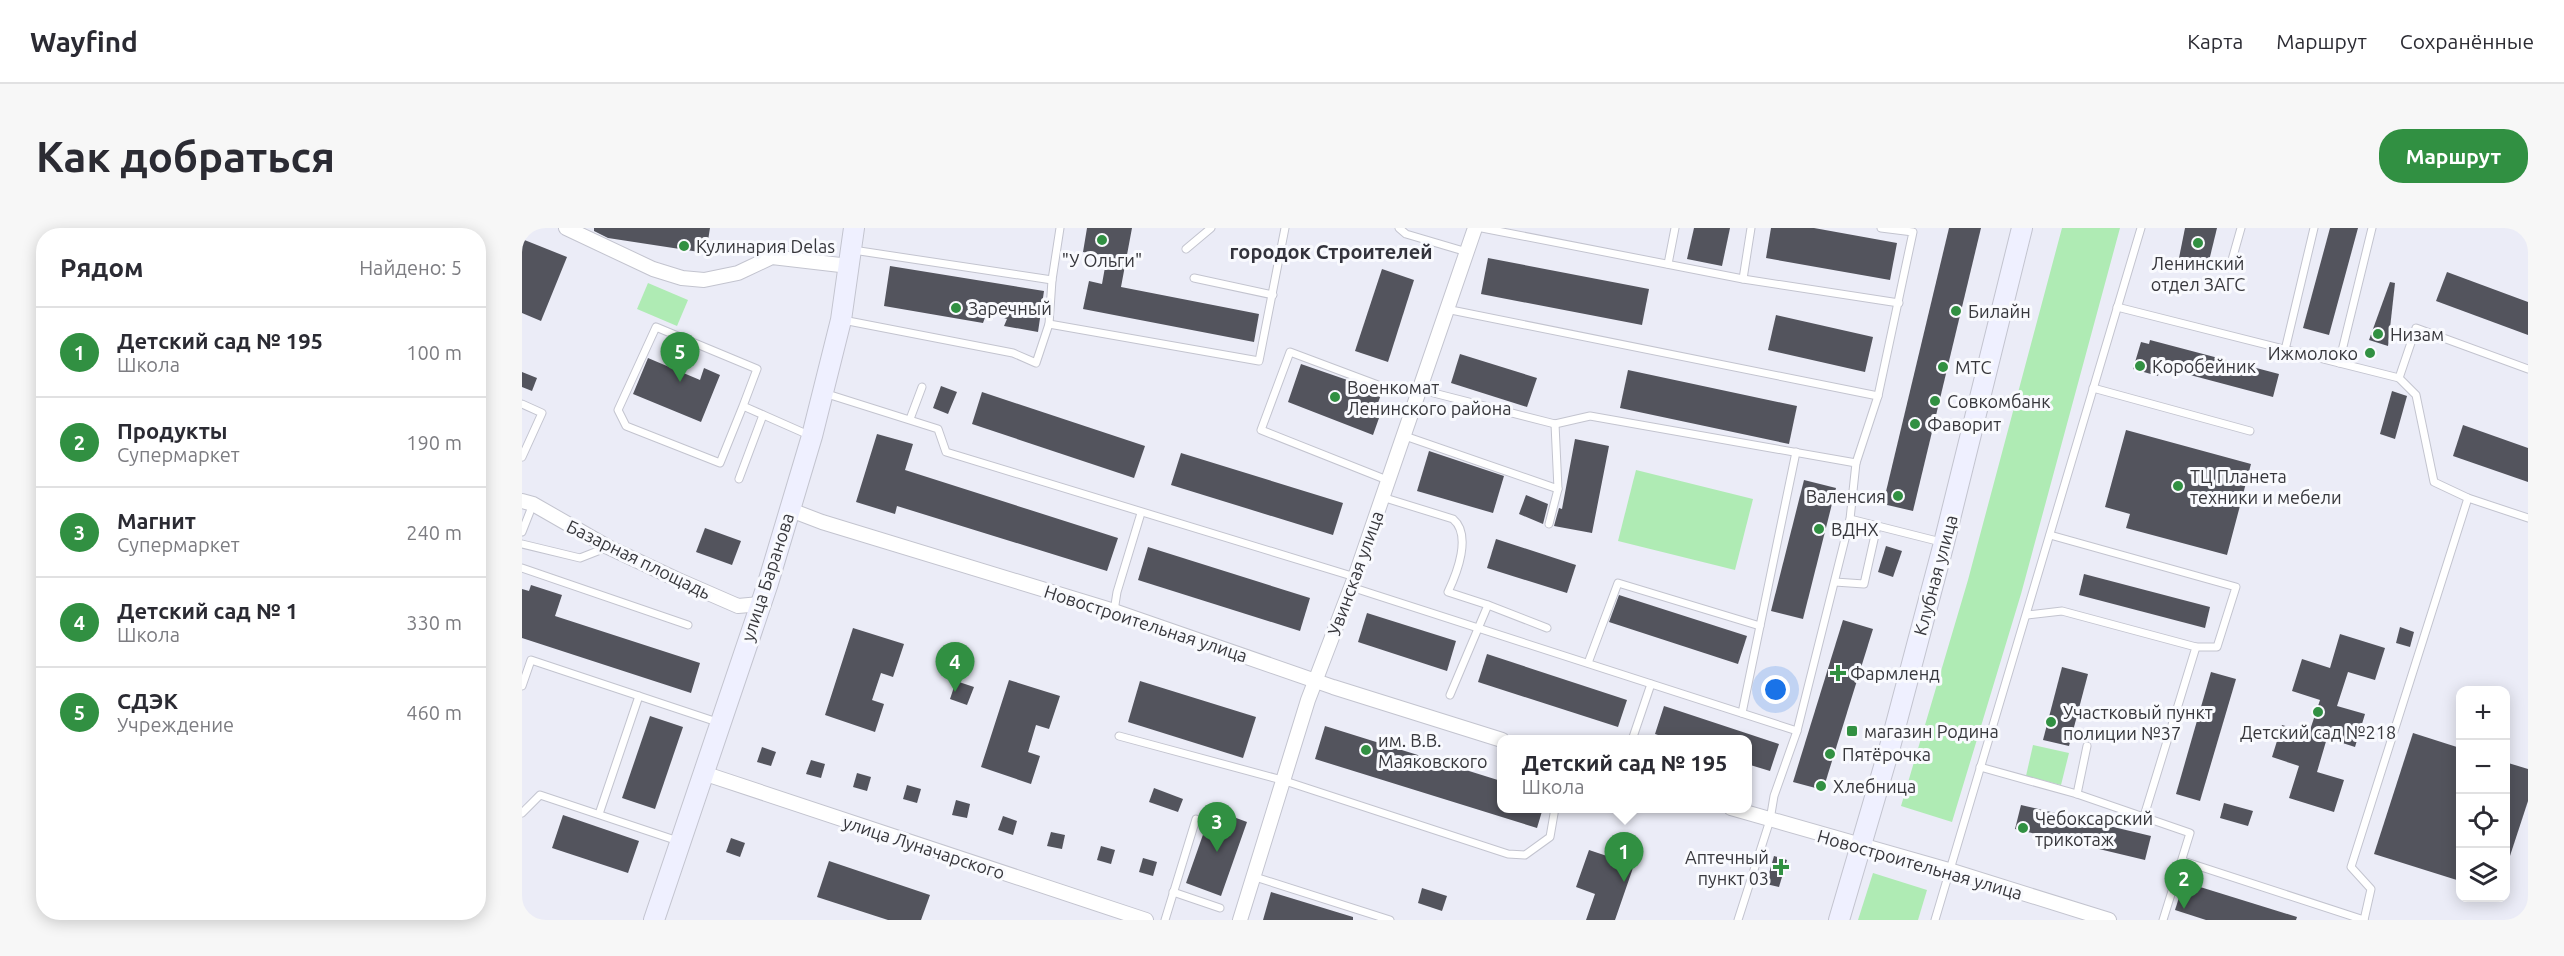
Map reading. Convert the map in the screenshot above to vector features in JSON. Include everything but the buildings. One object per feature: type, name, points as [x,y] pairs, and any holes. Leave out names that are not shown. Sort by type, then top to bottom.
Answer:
[{"type":"street","points":[[566,228],[653,270],[682,278],[704,280],[738,273],[772,257],[850,258]]},
{"type":"street","name":"улица Баранова","points":[[654,920],[760,604],[812,436],[841,320],[854,228]]},
{"type":"street","name":"Увинская улица","points":[[1240,920],[1315,680],[1353,582],[1474,228]]},
{"type":"street","name":"Клубная улица","points":[[1839,920],[1891,743],[1944,543],[2022,228]]},
{"type":"street","name":"Базарная площадь","points":[[528,502],[608,547],[738,606],[760,604]]},
{"type":"street","name":"Новостроительная улица","points":[[789,509],[822,522],[1114,611],[1315,680],[1497,738]]},
{"type":"street","name":"улица Луначарского","points":[[703,773],[1146,920]]},
{"type":"street","name":"Новостроительная улица","points":[[1747,813],[1952,871],[2109,920]]},
{"type":"lane","points":[[841,320],[1013,353],[1036,363],[1049,324],[1052,280],[1060,228]]},
{"type":"lane","points":[[1186,249],[1211,228]]},
{"type":"lane","points":[[1049,324],[1259,361],[1285,228]]},
{"type":"lane","points":[[1400,228],[1406,234],[1467,252]]},
{"type":"lane","points":[[1482,228],[1743,279],[1899,303]]},
{"type":"lane","points":[[1668,264],[1675,228]]},
{"type":"lane","points":[[1743,279],[1751,228]]},
{"type":"lane","points":[[1738,920],[1770,820],[1774,796],[1797,731],[1850,519],[1857,463],[1878,396],[1899,303],[1913,232],[1881,228]]},
{"type":"lane","points":[[1935,920],[1952,871],[1980,767],[2141,228]]},
{"type":"lane","points":[[2230,267],[2241,228]]},
{"type":"lane","points":[[2285,350],[2314,228]]},
{"type":"lane","points":[[2339,363],[2372,228]]},
{"type":"lane","points":[[850,258],[964,265],[1052,280]]},
{"type":"lane","points":[[1194,278],[1273,295]]},
{"type":"lane","points":[[2117,307],[2399,378],[2416,395],[2434,482],[2468,498],[2528,518]]},
{"type":"lane","points":[[1446,309],[1878,396]]},
{"type":"lane","points":[[656,327],[757,369],[742,406],[720,464],[626,426],[618,410],[656,327]]},
{"type":"lane","points":[[2399,378],[2416,328],[2528,369]]},
{"type":"lane","points":[[1378,385],[1290,352],[1261,430],[1387,480]]},
{"type":"lane","points":[[910,419],[922,387]]},
{"type":"lane","points":[[1418,388],[1555,424],[1590,416],[1857,463]]},
{"type":"lane","points":[[2093,388],[2250,431]]},
{"type":"lane","points":[[824,393],[938,429],[946,452],[1353,582],[1480,628],[1797,731]]},
{"type":"lane","points":[[522,404],[542,413],[522,457]]},
{"type":"lane","points":[[742,406],[812,436]]},
{"type":"lane","points":[[739,479],[763,415]]},
{"type":"lane","points":[[1549,524],[1558,489],[1555,424]]},
{"type":"lane","points":[[1402,435],[1558,489]]},
{"type":"lane","points":[[1742,713],[1796,452]]},
{"type":"lane","points":[[1382,497],[1453,519],[1460,525],[1462,533],[1460,569],[1448,592],[1547,628]]},
{"type":"lane","points":[[2183,861],[2364,920],[2371,889],[2351,867],[2468,498]]},
{"type":"lane","points":[[522,532],[528,502]]},
{"type":"lane","points":[[1114,611],[1117,592],[1141,513]]},
{"type":"lane","points":[[1850,519],[1944,543]]},
{"type":"lane","points":[[1834,582],[1864,584],[1877,526]]},
{"type":"lane","points":[[2027,615],[2062,611],[2196,648],[2217,647],[2236,587],[2050,535]]},
{"type":"lane","points":[[522,544],[580,558],[608,547]]},
{"type":"lane","points":[[522,568],[688,625]]},
{"type":"lane","points":[[1588,663],[1618,583],[1760,627]]},
{"type":"lane","points":[[1450,695],[1488,605]]},
{"type":"lane","points":[[2144,816],[2196,648]]},
{"type":"lane","points":[[522,686],[531,660],[720,723]]},
{"type":"lane","points":[[1634,735],[1651,684]]},
{"type":"lane","points":[[598,814],[639,696]]},
{"type":"lane","points":[[1119,736],[1282,780],[1508,854],[1525,855],[1550,837],[1554,813]]},
{"type":"lane","points":[[2077,794],[2087,746]]},
{"type":"lane","points":[[1980,767],[2077,794],[2190,833],[2163,920]]},
{"type":"lane","points":[[523,815],[540,795],[680,842]]},
{"type":"lane","points":[[1165,920],[1196,819]]},
{"type":"lane","points":[[1252,876],[1390,920]]},
{"type":"lane","points":[[1173,892],[1220,908]]},
{"type":"green space","points":[[2062,228],[2120,228],[2021,594],[1952,822],[1901,806],[1968,580]]},
{"type":"green space","points":[[648,283],[688,300],[677,326],[637,309]]},
{"type":"green space","points":[[1636,470],[1753,499],[1735,570],[1618,541]]},
{"type":"green space","points":[[2033,745],[2069,753],[2061,785],[2026,776]]},
{"type":"green space","points":[[1873,873],[1927,890],[1918,920],[1858,920]]},
{"type":"place","name":"\"У Ольги\"","points":[[1102,240]]},
{"type":"place","name":"Ленинский отдел ЗАГС","points":[[2198,243]]},
{"type":"place","name":"Кулинария Delas","points":[[684,246]]},
{"type":"place","name":"Заречный","points":[[956,308]]},
{"type":"place","name":"Билайн","points":[[1956,311]]},
{"type":"place","name":"Низам","points":[[2378,334]]},
{"type":"place","name":"Ижмолоко","points":[[2370,353]]},
{"type":"place","name":"Коробейник","points":[[2140,366]]},
{"type":"place","name":"МТС","points":[[1943,367]]},
{"type":"place","name":"СДЭК","points":[[680,382]]},
{"type":"place","name":"Военкомат Ленинского района","points":[[1335,397]]},
{"type":"place","name":"Совкомбанк","points":[[1935,401]]},
{"type":"place","name":"Фаворит","points":[[1915,424]]},
{"type":"place","name":"ТЦ Планета техники и мебели","points":[[2178,486]]},
{"type":"place","name":"Валенсия","points":[[1898,496]]},
{"type":"place","name":"ВДНХ","points":[[1819,529]]},
{"type":"place","name":"Фармленд","points":[[1838,673]]},
{"type":"place","name":"Детский сад № 1","points":[[955,692]]},
{"type":"place","name":"Детский сад №218","points":[[2318,712]]},
{"type":"place","name":"Участковый пункт полиции №37","points":[[2051,722]]},
{"type":"place","name":"магазин Родина","points":[[1852,731]]},
{"type":"place","name":"им. В.В. Маяковского","points":[[1366,750]]},
{"type":"place","name":"Пятёрочка","points":[[1830,754]]},
{"type":"place","name":"Хлебница","points":[[1821,786]]},
{"type":"place","name":"Чебоксарский трикотаж","points":[[2023,828]]},
{"type":"place","name":"Магнит","points":[[1217,852]]},
{"type":"place","name":"Аптечный пункт 03","points":[[1781,867]]},
{"type":"place","name":"Детский сад № 195","points":[[1624,882]]},
{"type":"place","name":"Продукты","points":[[2184,909]]},
{"type":"district","name":"городок Строителей","points":[[1331,251]]}]
